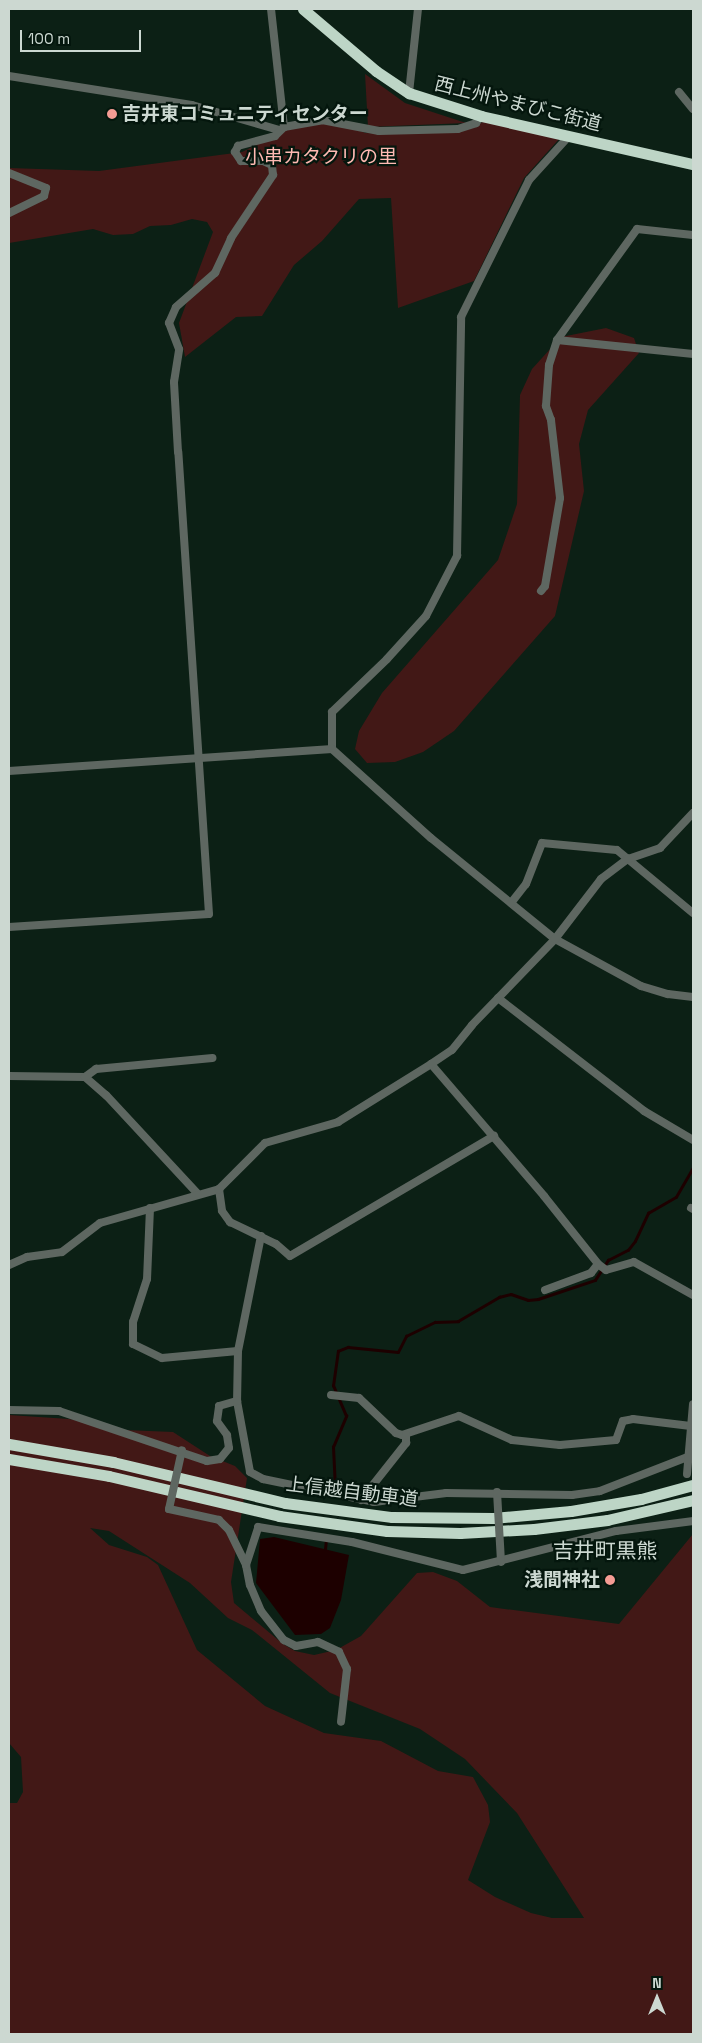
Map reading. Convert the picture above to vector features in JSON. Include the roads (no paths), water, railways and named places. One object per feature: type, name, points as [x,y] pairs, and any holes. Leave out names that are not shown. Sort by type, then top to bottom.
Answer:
[{"type":"highway","name":"西上州やまびこ街道","points":[[303,9],[376,71],[410,93],[481,116],[693,164]]},
{"type":"highway","name":"上信越自動車道","points":[[9,1444],[113,1462],[285,1503],[392,1518],[484,1518],[571,1511],[640,1499],[693,1485]]},
{"type":"highway","name":"上信越自動車道","points":[[9,1459],[81,1470],[279,1516],[387,1531],[460,1533],[534,1529],[607,1520],[693,1500]]},
{"type":"street","points":[[9,928],[209,914],[174,382],[179,350],[170,323],[176,307],[215,274],[231,238],[273,174],[272,165],[263,161],[241,161],[235,152],[238,146],[275,136],[281,128],[271,9]]},
{"type":"street","points":[[410,93],[418,9]]},
{"type":"street","points":[[9,76],[192,105],[281,128],[322,120],[379,131],[458,129],[476,123],[481,116]]},
{"type":"street","points":[[680,92],[693,109]]},
{"type":"street","points":[[332,749],[332,712],[387,660],[426,616],[457,556],[461,317],[529,180],[570,136]]},
{"type":"street","points":[[9,173],[46,188],[44,196],[9,213]]},
{"type":"street","points":[[541,591],[545,586],[560,498],[551,420],[546,406],[549,365],[557,340],[637,229],[693,236]]},
{"type":"street","points":[[557,340],[693,354]]},
{"type":"street","points":[[9,771],[332,749],[431,838],[555,939],[642,986],[668,994],[693,997]]},
{"type":"street","points":[[9,1265],[28,1257],[62,1252],[100,1223],[197,1193],[219,1189],[265,1143],[338,1122],[431,1064],[452,1050],[498,998],[555,939],[601,879],[628,859],[660,848],[693,813]]},
{"type":"street","points":[[511,903],[526,884],[542,843],[617,850],[693,913]]},
{"type":"street","points":[[498,998],[644,1111],[693,1140]]},
{"type":"street","points":[[9,1076],[85,1077],[96,1069],[212,1058]]},
{"type":"street","points":[[431,1064],[494,1136],[598,1264],[606,1270],[634,1262],[693,1295]]},
{"type":"street","points":[[85,1077],[106,1095],[197,1193]]},
{"type":"street","points":[[219,1189],[222,1211],[230,1222],[261,1236],[290,1256],[494,1136]]},
{"type":"street","points":[[150,1208],[147,1279],[133,1322],[133,1344],[162,1358],[238,1351]]},
{"type":"street","points":[[261,1236],[238,1351],[237,1401],[250,1472],[263,1479],[330,1490],[374,1502],[446,1493],[497,1492],[572,1495],[600,1491],[691,1456]]},
{"type":"street","points":[[545,1290],[590,1273],[598,1264]]},
{"type":"street","points":[[331,1395],[359,1398],[396,1433],[406,1435],[447,1418],[458,1416],[512,1440],[560,1445],[616,1440],[623,1421],[633,1419],[691,1426]]},
{"type":"street","points":[[9,1410],[59,1411],[182,1450],[207,1461],[220,1459],[229,1448],[227,1436],[217,1421],[219,1406],[237,1401]]},
{"type":"street","points":[[686,1474],[691,1456],[693,1404]]},
{"type":"street","points":[[361,1500],[406,1443],[406,1435]]},
{"type":"street","points":[[182,1450],[169,1509],[219,1520],[229,1530],[246,1565],[250,1585],[261,1610],[284,1640],[296,1646],[318,1642],[330,1646],[346,1661],[341,1722]]},
{"type":"street","points":[[497,1492],[500,1562]]},
{"type":"street","points":[[246,1565],[258,1527],[352,1542],[463,1570],[616,1532],[693,1521]]},
{"type":"waterway","points":[[335,1488],[333,1447],[346,1416],[333,1386],[338,1351],[348,1347],[398,1352],[406,1336],[435,1322],[458,1321],[499,1297],[511,1294],[528,1300],[538,1299],[595,1280],[608,1260],[628,1250],[635,1241],[648,1213],[676,1197],[693,1167]]},
{"type":"waterway","points":[[325,1549],[326,1540]]},
{"type":"place","name":"吉井東コミュニティセンター","points":[[112,114]]},
{"type":"place","name":"浅間神社","points":[[610,1580]]},
{"type":"district","name":"吉井町黒熊","points":[[605,1551]]},
{"type":"park label","name":"小串カタクリの里","points":[[321,157]]}]
